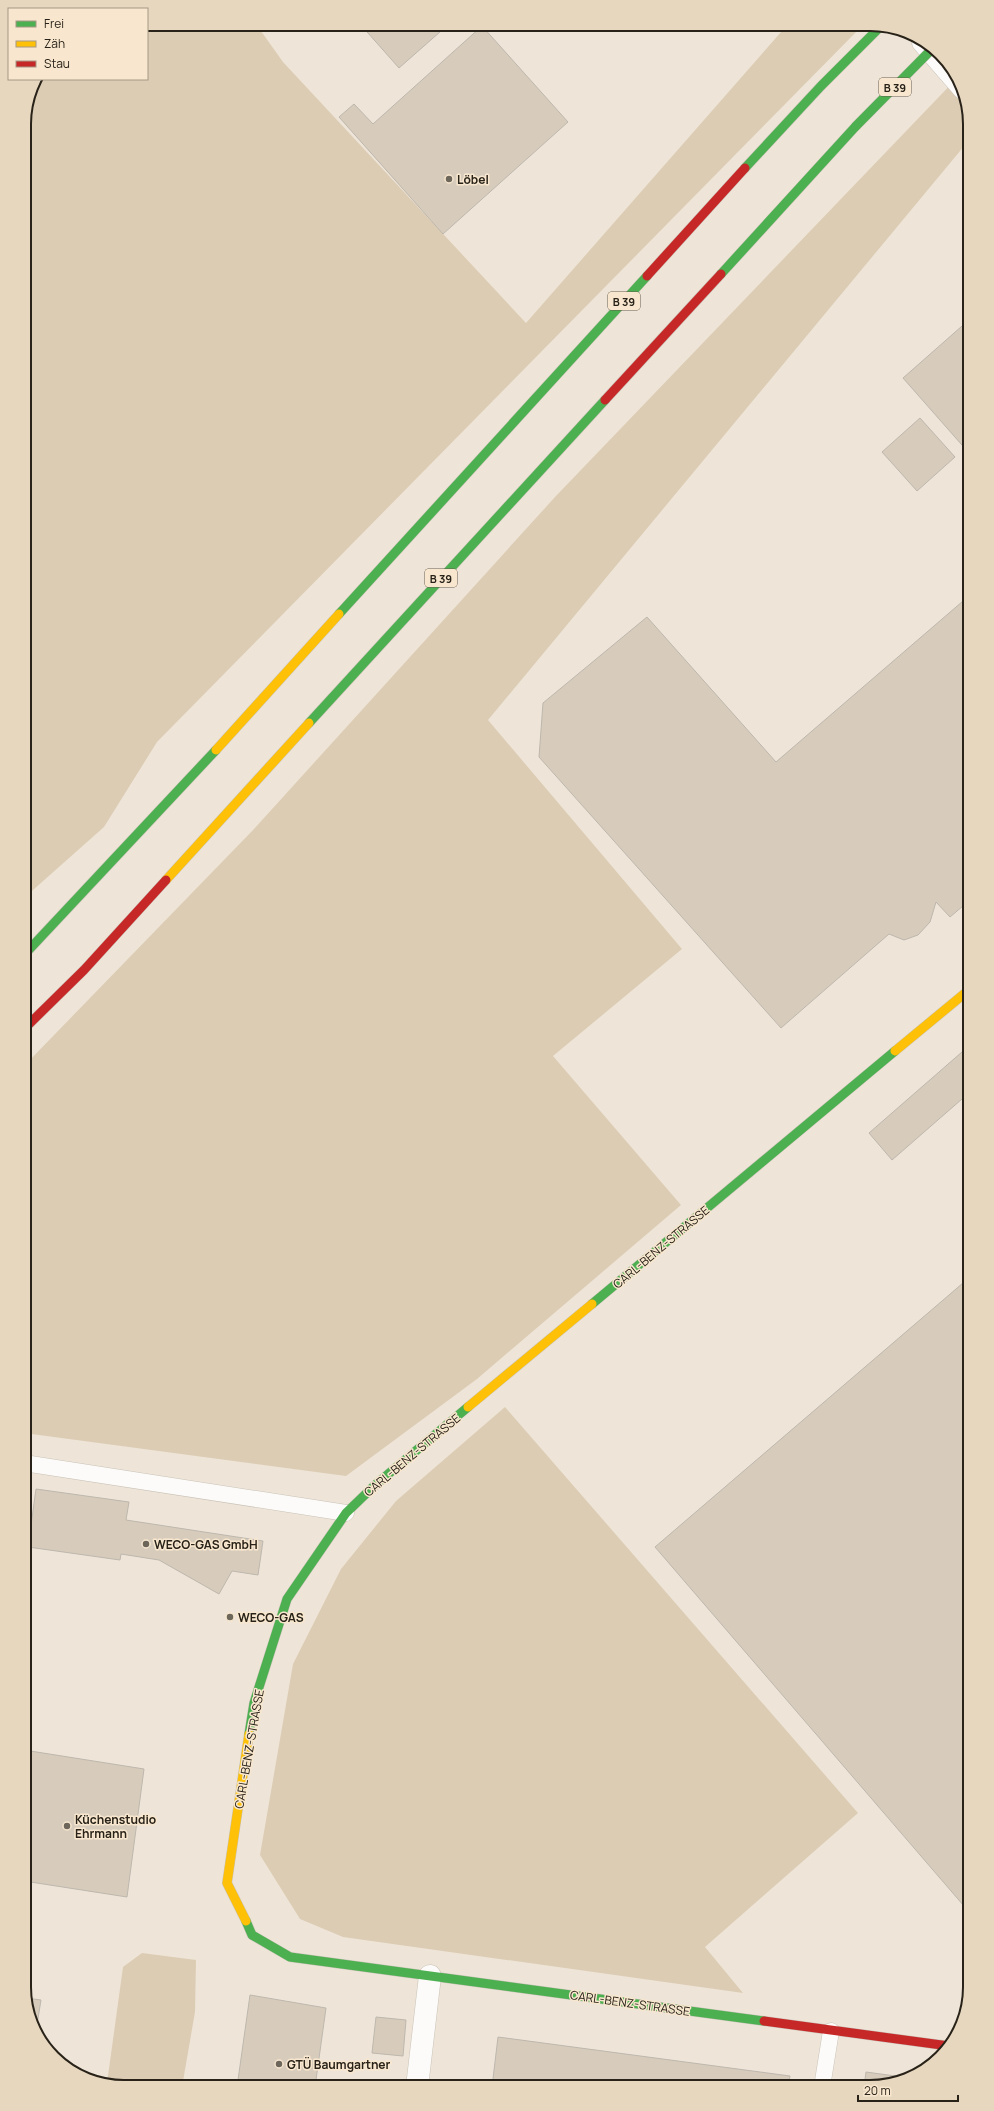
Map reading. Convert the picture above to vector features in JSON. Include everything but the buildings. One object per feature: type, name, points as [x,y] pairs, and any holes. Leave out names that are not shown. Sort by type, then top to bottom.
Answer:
[{"type":"main road","name":"B 39","points":[[31,947],[240,723],[821,86],[876,31]]},
{"type":"main road","name":"B 39","points":[[31,1022],[84,970],[856,126],[929,52]]},
{"type":"main road","name":"CARL-BENZ-STRASSE","points":[[942,2045],[290,1957],[252,1935],[227,1883],[254,1703],[284,1607],[287,1599],[346,1513],[386,1476],[963,995]]},
{"type":"street","points":[[418,2080],[430,1976]]},
{"type":"lane","points":[[31,1464],[346,1513]]},
{"type":"lane","points":[[823,2080],[831,2031]]},
{"type":"shaded area","points":[[148,31],[261,31],[283,62],[526,323],[782,31],[857,31],[157,742],[104,827],[31,892],[31,118],[34,100],[42,80],[148,80]]},
{"type":"shaded area","points":[[953,82],[958,94],[963,118],[963,147],[488,720],[682,949],[553,1056],[681,1205],[477,1379],[346,1476],[31,1434],[31,1059],[254,829],[555,497]]},
{"type":"shaded area","points":[[505,1407],[858,1813],[705,1947],[743,1993],[343,1937],[300,1919],[260,1855],[293,1664],[341,1569],[396,1501]]},
{"type":"shaded area","points":[[142,1953],[196,1960],[195,2012],[183,2080],[118,2080],[108,2078],[123,1967]]},
{"type":"traffic: fast","points":[[745,168],[821,86],[876,31]]},
{"type":"traffic: fast","points":[[856,126],[929,52]]},
{"type":"traffic: fast","points":[[721,274],[856,126]]},
{"type":"traffic: fast","points":[[339,614],[647,276]]},
{"type":"traffic: fast","points":[[309,723],[605,400]]},
{"type":"traffic: fast","points":[[31,948],[216,750]]},
{"type":"traffic: fast","points":[[592,1304],[895,1051]]},
{"type":"traffic: fast","points":[[249,1734],[254,1703],[287,1599],[346,1513],[374,1486],[468,1407]]},
{"type":"traffic: fast","points":[[246,1921],[252,1935],[290,1957],[764,2021]]},
{"type":"traffic: slow","points":[[216,750],[339,614]]},
{"type":"traffic: slow","points":[[166,880],[309,723]]},
{"type":"traffic: slow","points":[[895,1051],[963,995]]},
{"type":"traffic: slow","points":[[468,1407],[592,1304]]},
{"type":"traffic: slow","points":[[246,1921],[227,1883],[249,1734]]},
{"type":"traffic: jam","points":[[647,276],[745,168]]},
{"type":"traffic: jam","points":[[605,400],[721,274]]},
{"type":"traffic: jam","points":[[31,1022],[84,970],[166,880]]},
{"type":"traffic: jam","points":[[764,2021],[942,2045]]},
{"type":"place","name":"Löbel","points":[[449,179]]},
{"type":"place","name":"WECO-GAS GmbH","points":[[146,1544]]},
{"type":"place","name":"WECO-GAS","points":[[230,1617]]},
{"type":"place","name":"Küchenstudio Ehrmann","points":[[67,1826]]},
{"type":"place","name":"GTÜ Baumgartner","points":[[279,2064]]}]
